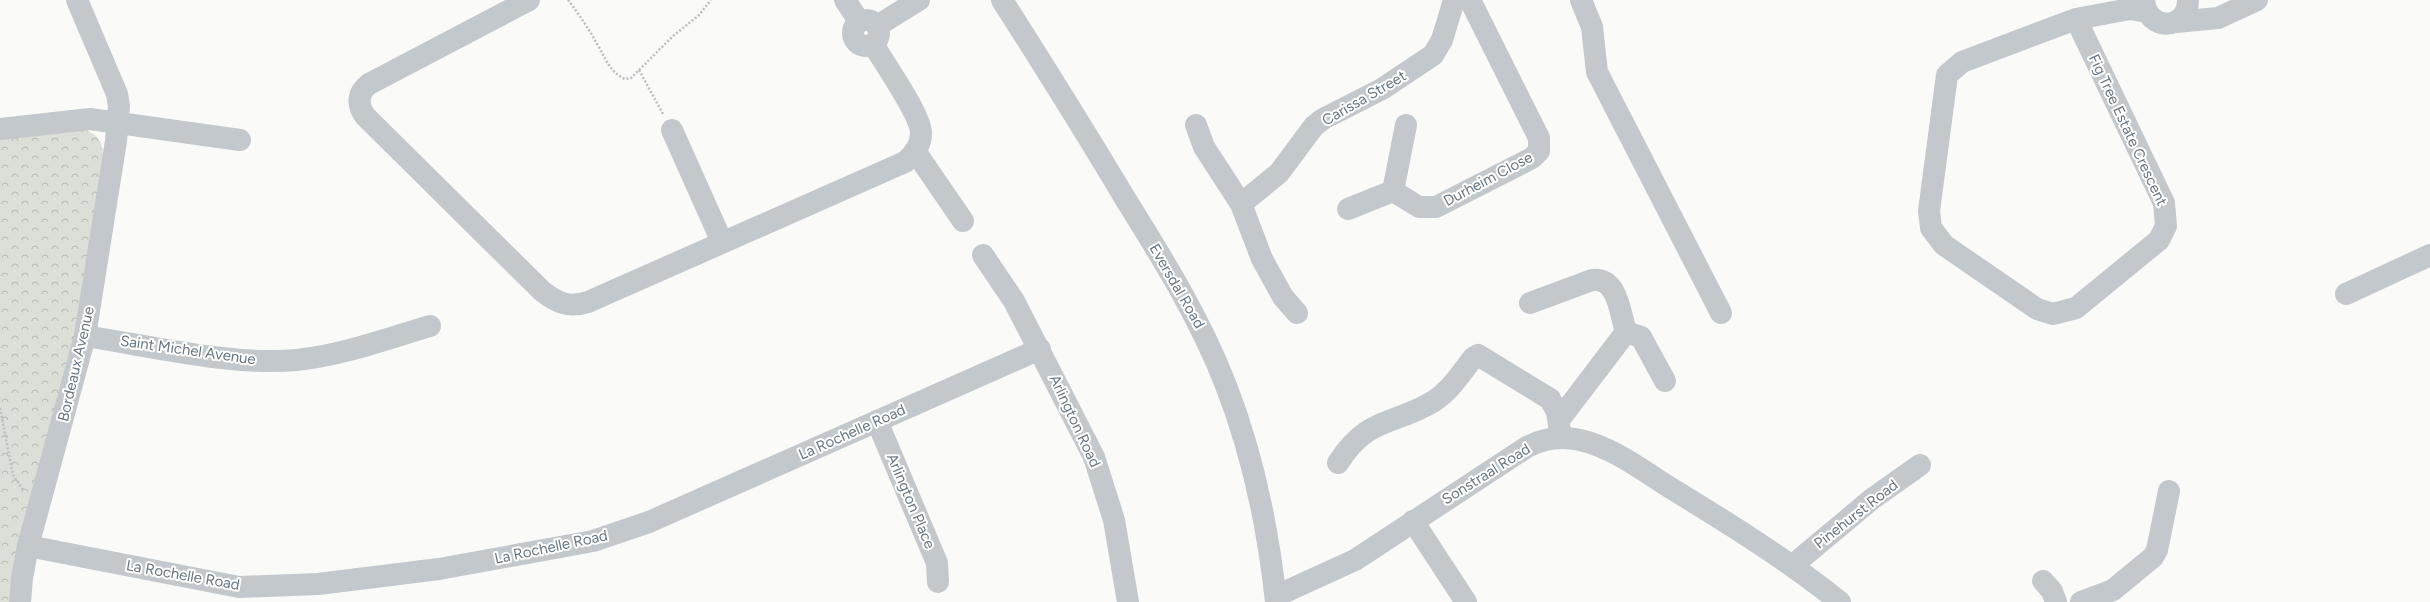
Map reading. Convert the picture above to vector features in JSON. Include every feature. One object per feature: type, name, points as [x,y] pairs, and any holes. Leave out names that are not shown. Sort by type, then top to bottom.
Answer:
[{"type":"street","name":"Bordeaux Avenue","points":[[20,602],[22,578],[28,546],[85,336],[119,106],[114,83],[77,0]]},
{"type":"street","points":[[529,0],[369,84],[359,97],[361,110],[542,291],[562,303],[571,305],[588,302],[905,162],[915,151],[921,133],[917,118],[869,30],[845,0]]},
{"type":"street","points":[[869,30],[919,0]]},
{"type":"street","name":"Eversdal Road","points":[[1002,0],[1146,233],[1205,336],[1226,384],[1254,471],[1263,508],[1276,599]]},
{"type":"street","name":"Carissa Street","points":[[1240,204],[1279,173],[1319,123],[1396,82],[1433,55],[1442,40],[1454,0]]},
{"type":"street","name":"Durheim Close","points":[[1393,191],[1419,207],[1436,207],[1532,158],[1539,151],[1539,138],[1470,0]]},
{"type":"street","points":[[1581,0],[1592,28],[1597,72],[1721,313]]},
{"type":"street","points":[[2188,0],[2195,12],[2218,17]]},
{"type":"street","points":[[2176,22],[2186,12],[2188,0]]},
{"type":"street","name":"Fig Tree Estate Crescent","points":[[2076,19],[2164,203],[2166,226],[2159,240],[2076,308],[2053,314],[2038,309],[1944,245],[1931,228],[1929,211],[1947,75],[1962,62],[2076,19],[2145,6],[2154,21],[2162,24],[2218,17],[2258,0]]},
{"type":"street","points":[[0,129],[90,119],[117,124],[240,140]]},
{"type":"street","points":[[1196,125],[1204,147],[1240,204],[1262,259],[1283,297],[1297,313]]},
{"type":"street","points":[[1348,209],[1393,191],[1406,125]]},
{"type":"street","points":[[672,130],[722,242]]},
{"type":"street","points":[[915,151],[963,221]]},
{"type":"street","name":"Arlington Road","points":[[982,255],[1014,301],[1040,349],[1094,457],[1114,520],[1128,602]]},
{"type":"street","points":[[2346,294],[2430,255]]},
{"type":"street","points":[[1530,303],[1592,280],[1600,280],[1608,283],[1614,290],[1626,332]]},
{"type":"street","name":"Saint Michel Avenue","points":[[85,336],[236,359],[275,360],[337,353],[430,326]]},
{"type":"street","points":[[1626,332],[1641,337],[1665,382]]},
{"type":"street","points":[[1560,429],[1626,332]]},
{"type":"street","name":"La Rochelle Road","points":[[28,546],[239,594],[439,569],[593,541],[649,522],[1040,349]]},
{"type":"street","points":[[1338,464],[1353,442],[1370,429],[1436,400],[1473,358],[1478,355],[1550,399],[1557,412],[1560,429]]},
{"type":"street","name":"Arlington Place","points":[[877,421],[937,563],[938,582]]},
{"type":"street","name":"Sonstraal Road","points":[[1276,599],[1347,565],[1527,447],[1544,440],[1560,429],[1581,440],[1608,450],[1793,565],[1840,602]]},
{"type":"street","name":"Pinehurst Road","points":[[1793,565],[1872,499],[1920,465]]},
{"type":"street","points":[[2080,602],[2113,590],[2153,557],[2157,550],[2169,492]]},
{"type":"street","points":[[1413,521],[1466,602]]},
{"type":"street","points":[[2043,581],[2052,591],[2056,602]]},
{"type":"path","points":[[568,0],[597,44],[610,68],[625,79],[631,78],[672,37],[699,15],[711,0]]},
{"type":"path","points":[[638,70],[672,130]]},
{"type":"path","points":[[0,408],[13,475],[38,511]]},
{"type":"green space","points":[[86,130],[97,137],[101,143],[103,155],[74,345],[12,602],[0,602],[0,137]]}]
